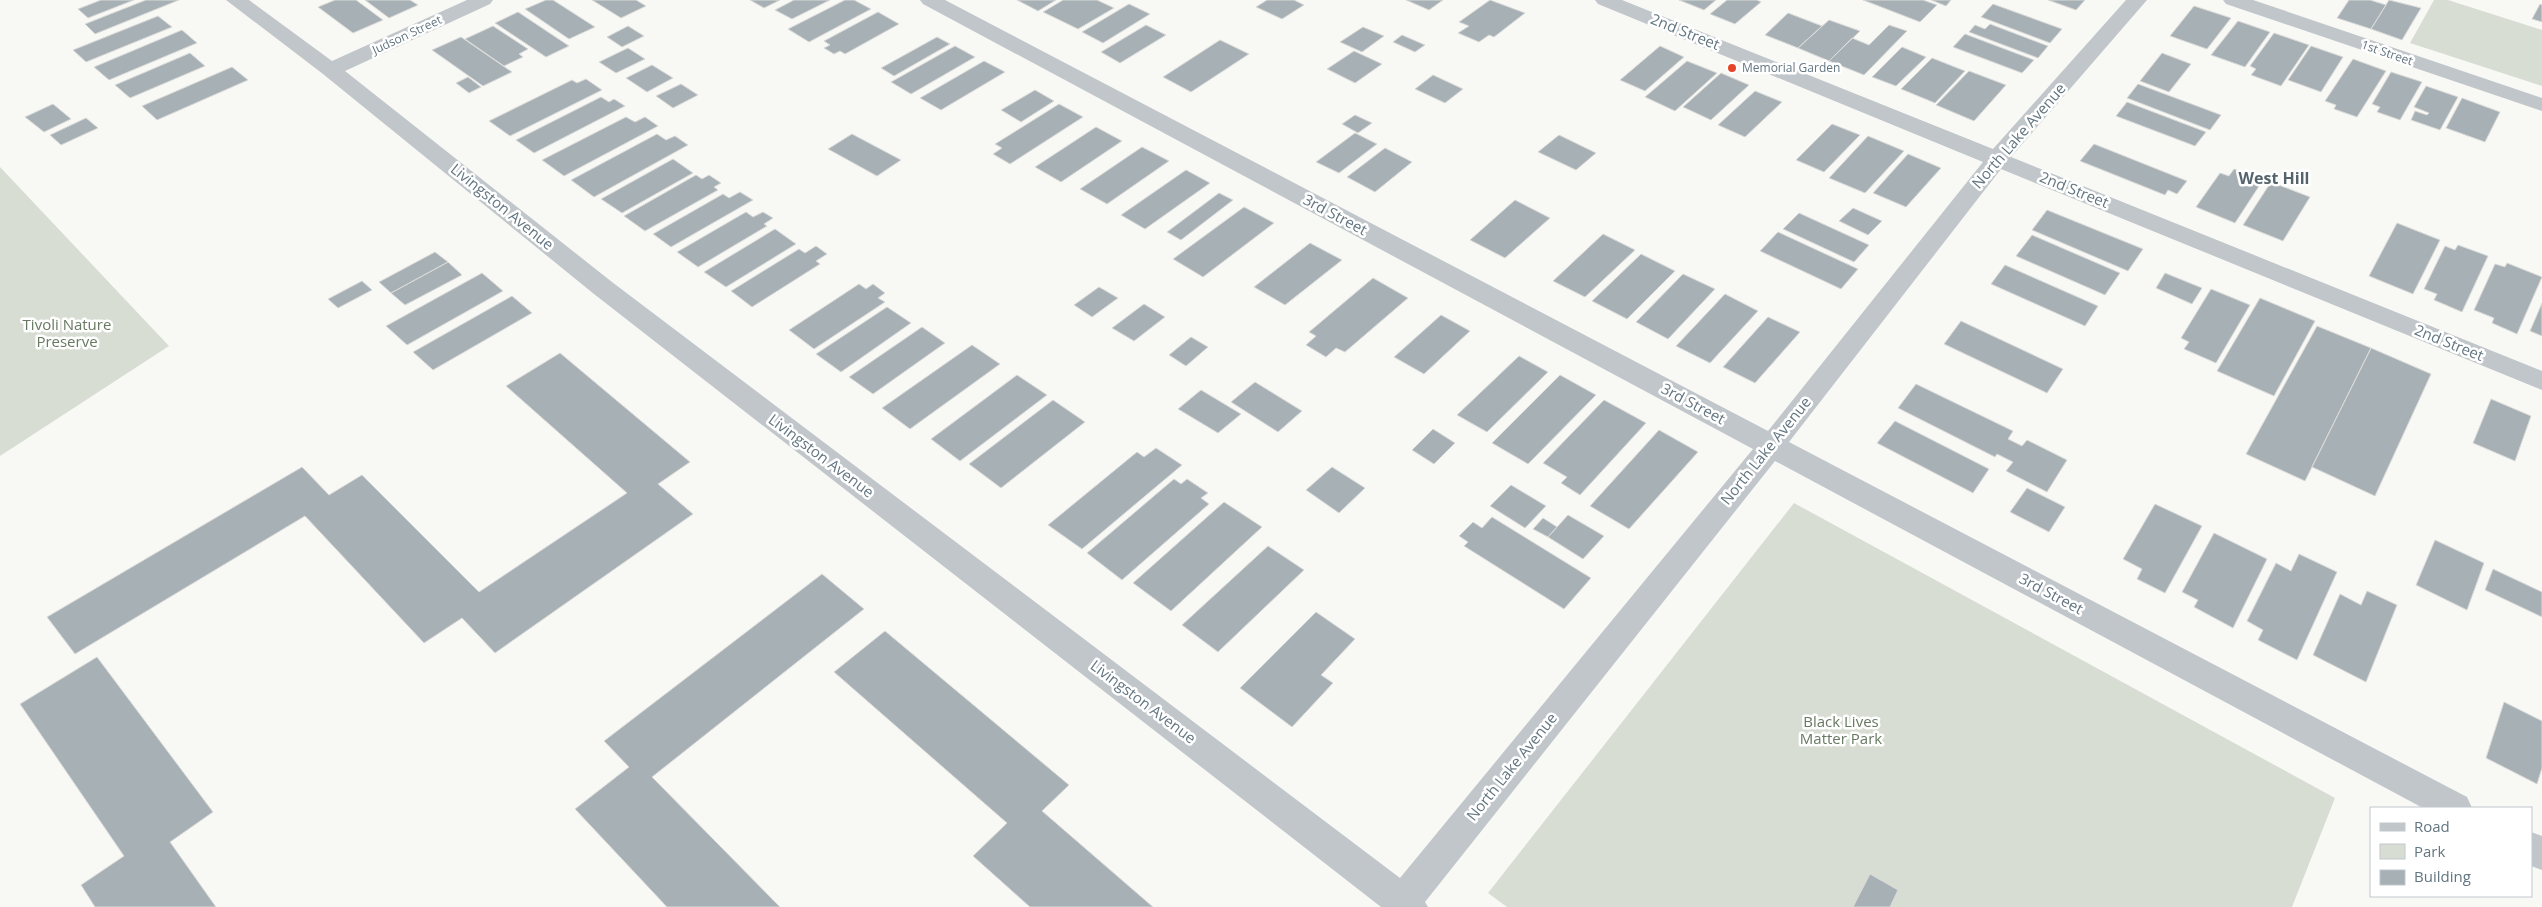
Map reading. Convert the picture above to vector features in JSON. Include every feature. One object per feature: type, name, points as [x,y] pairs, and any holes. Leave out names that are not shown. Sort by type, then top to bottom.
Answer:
[{"type":"street","name":"Livingston Avenue","points":[[236,0],[330,70],[611,294],[1404,905]]},
{"type":"street","name":"Judson Street","points":[[330,70],[483,0]]},
{"type":"street","name":"3rd Street","points":[[930,0],[2453,807]]},
{"type":"street","name":"2nd Street","points":[[1606,0],[2542,381]]},
{"type":"street","name":"North Lake Avenue","points":[[1404,905],[1771,446],[1997,159],[2137,0]]},
{"type":"street","name":"1st Street","points":[[2233,0],[2542,105]]},
{"type":"green space","points":[[2434,0],[2448,0],[2542,30],[2542,86],[2410,43]]},
{"type":"green space","name":"Tivoli Nature Preserve","points":[[0,167],[169,346],[0,456]]},
{"type":"green space","name":"Black Lives Matter Park","points":[[1794,503],[2335,798],[2292,907],[1507,907],[1488,893]]},
{"type":"building","points":[[101,0],[134,0],[88,18],[78,9]]},
{"type":"building","points":[[146,0],[179,0],[95,34],[85,24]]},
{"type":"building","points":[[335,0],[356,0],[383,20],[353,33],[318,7]]},
{"type":"building","points":[[365,0],[410,0],[418,5],[389,18]]},
{"type":"building","points":[[546,0],[553,0],[595,27],[569,39],[525,9]]},
{"type":"building","points":[[592,0],[636,0],[646,6],[621,18]]},
{"type":"building","points":[[750,0],[780,0],[764,8]]},
{"type":"building","points":[[794,0],[830,0],[792,19],[775,10]]},
{"type":"building","points":[[845,0],[854,0],[871,9],[809,42],[788,29]]},
{"type":"building","points":[[1017,0],[1056,0],[1038,11]]},
{"type":"building","points":[[1063,0],[1097,0],[1114,8],[1078,29],[1043,12]]},
{"type":"building","points":[[1267,0],[1294,0],[1304,5],[1282,19],[1256,7]]},
{"type":"building","points":[[1406,0],[1443,0],[1429,10]]},
{"type":"building","points":[[1490,0],[1525,13],[1494,37],[1489,35],[1479,42],[1458,33],[1469,26],[1459,22]]},
{"type":"building","points":[[1679,0],[1716,0],[1704,10]]},
{"type":"building","points":[[1727,0],[1757,0],[1761,2],[1735,24],[1710,14]]},
{"type":"building","points":[[1863,0],[1923,0],[1937,5],[1920,22]]},
{"type":"building","points":[[1931,0],[1951,0],[1946,6]]},
{"type":"building","points":[[2048,0],[2085,0],[2076,10]]},
{"type":"building","points":[[2349,0],[2370,0],[2386,5],[2371,29],[2337,18]]},
{"type":"building","points":[[2389,0],[2421,8],[2402,40],[2371,29]]},
{"type":"building","points":[[1129,4],[1150,14],[1103,43],[1082,32]]},
{"type":"building","points":[[1993,4],[2062,29],[2050,43],[1981,17]]},
{"type":"building","points":[[2540,4],[2542,5],[2542,22],[2532,19]]},
{"type":"building","points":[[2194,6],[2231,18],[2207,49],[2170,36]]},
{"type":"building","points":[[518,12],[569,46],[546,57],[495,23]]},
{"type":"building","points":[[878,12],[899,24],[845,54],[840,51],[834,54],[824,48],[830,45],[824,41]]},
{"type":"building","points":[[1788,13],[1822,26],[1798,48],[1765,35]]},
{"type":"building","points":[[158,16],[172,27],[86,62],[73,50]]},
{"type":"building","points":[[1829,20],[1860,31],[1829,61],[1798,48]]},
{"type":"building","points":[[2238,21],[2270,32],[2245,67],[2211,55]]},
{"type":"building","points":[[1990,24],[2048,46],[2038,58],[1969,32],[1975,25],[1985,29]]},
{"type":"building","points":[[1146,25],[1166,35],[1120,63],[1101,52]]},
{"type":"building","points":[[1889,25],[1907,31],[1864,75],[1829,61],[1852,38],[1869,45]]},
{"type":"building","points":[[493,26],[528,49],[519,54],[523,57],[504,66],[465,39]]},
{"type":"building","points":[[628,26],[644,36],[622,47],[607,37]]},
{"type":"building","points":[[1363,27],[1384,36],[1362,52],[1340,42]]},
{"type":"building","points":[[182,30],[197,43],[109,80],[94,67]]},
{"type":"building","points":[[2274,33],[2309,45],[2281,86],[2251,75],[2256,69],[2250,66]]},
{"type":"building","points":[[1965,34],[2034,60],[2022,73],[1953,47]]},
{"type":"building","points":[[1402,35],[1425,45],[1415,52],[1393,42]]},
{"type":"building","points":[[461,37],[512,72],[483,86],[432,50]]},
{"type":"building","points":[[937,37],[950,44],[894,76],[881,68]]},
{"type":"building","points":[[1220,40],[1249,54],[1191,92],[1163,77]]},
{"type":"building","points":[[955,46],[975,57],[911,94],[891,82]]},
{"type":"building","points":[[1660,46],[1684,57],[1645,91],[1620,80]]},
{"type":"building","points":[[2311,46],[2343,57],[2321,92],[2288,80]]},
{"type":"building","points":[[1902,47],[1926,57],[1896,86],[1872,77]]},
{"type":"building","points":[[628,48],[645,59],[616,73],[599,62]]},
{"type":"building","points":[[1354,51],[1382,64],[1355,83],[1327,69]]},
{"type":"building","points":[[190,53],[205,66],[130,98],[115,85]]},
{"type":"building","points":[[2162,53],[2191,64],[2169,92],[2140,81]]},
{"type":"building","points":[[1932,58],[1965,71],[1935,103],[1901,89]]},
{"type":"building","points":[[2353,59],[2386,71],[2357,117],[2334,109],[2336,105],[2325,101]]},
{"type":"building","points":[[984,61],[1005,72],[941,110],[920,98]]},
{"type":"building","points":[[1687,61],[1717,73],[1675,111],[1645,97]]},
{"type":"building","points":[[652,65],[673,78],[647,92],[626,78]]},
{"type":"building","points":[[232,67],[248,80],[157,120],[142,106]]},
{"type":"building","points":[[1969,71],[2006,85],[1974,121],[1936,105]]},
{"type":"building","points":[[2391,72],[2422,82],[2400,120],[2377,112],[2380,107],[2372,104]]},
{"type":"building","points":[[1721,73],[1749,85],[1711,120],[1683,107]]},
{"type":"building","points":[[1433,75],[1463,89],[1445,103],[1415,89]]},
{"type":"building","points":[[468,77],[481,87],[469,93],[456,83]]},
{"type":"building","points":[[586,79],[602,90],[510,136],[489,121],[572,80],[577,83]]},
{"type":"building","points":[[681,84],[698,95],[673,108],[656,96]]},
{"type":"building","points":[[2138,84],[2221,115],[2210,130],[2127,98]]},
{"type":"building","points":[[2426,86],[2458,97],[2440,130],[2411,120],[2415,111],[2427,115],[2429,113],[2414,107]]},
{"type":"building","points":[[1035,90],[1054,101],[1021,122],[1001,110]]},
{"type":"building","points":[[1755,91],[1782,102],[1745,137],[1718,125]]},
{"type":"building","points":[[601,97],[609,102],[614,99],[625,106],[534,153],[516,140]]},
{"type":"building","points":[[2462,98],[2500,112],[2485,142],[2446,128]]},
{"type":"building","points":[[2127,102],[2206,132],[2195,146],[2116,116]]},
{"type":"building","points":[[53,104],[71,119],[44,132],[25,117]]},
{"type":"building","points":[[1059,104],[1083,117],[1010,164],[993,154],[1002,148],[995,144]]},
{"type":"building","points":[[1355,115],[1372,123],[1358,133],[1342,124]]},
{"type":"building","points":[[626,117],[635,122],[645,117],[658,126],[564,176],[542,160]]},
{"type":"building","points":[[86,118],[98,128],[61,145],[50,135]]},
{"type":"building","points":[[1832,124],[1860,135],[1824,172],[1796,160]]},
{"type":"building","points":[[1096,127],[1122,141],[1061,182],[1035,167]]},
{"type":"building","points":[[1355,133],[1377,144],[1339,173],[1316,162]]},
{"type":"building","points":[[657,134],[666,140],[675,136],[688,145],[594,197],[571,180]]},
{"type":"building","points":[[852,134],[901,160],[877,176],[828,149]]},
{"type":"building","points":[[1559,135],[1596,153],[1576,170],[1538,152]]},
{"type":"building","points":[[1868,136],[1904,151],[1865,193],[1829,178]]},
{"type":"building","points":[[2094,144],[2187,181],[2177,194],[2168,190],[2165,195],[2080,161]]},
{"type":"building","points":[[1142,147],[1169,161],[1107,204],[1080,189]]},
{"type":"building","points":[[1385,148],[1412,162],[1375,192],[1347,177]]},
{"type":"building","points":[[1908,154],[1941,168],[1906,207],[1873,193]]},
{"type":"building","points":[[673,159],[693,173],[622,213],[601,199]]},
{"type":"building","points":[[2234,169],[2263,180],[2235,223],[2196,207],[2220,173],[2229,176]]},
{"type":"building","points":[[1186,170],[1210,183],[1145,229],[1121,215]]},
{"type":"building","points":[[696,175],[702,179],[709,175],[721,183],[714,187],[718,190],[645,231],[624,216]]},
{"type":"building","points":[[2271,182],[2310,197],[2283,241],[2243,225]]},
{"type":"building","points":[[740,192],[753,200],[671,247],[653,234],[723,194],[729,198]]},
{"type":"building","points":[[1219,193],[1233,200],[1181,240],[1167,232]]},
{"type":"building","points":[[1515,200],[1550,218],[1505,258],[1470,240]]},
{"type":"building","points":[[1244,207],[1274,223],[1203,277],[1173,259]]},
{"type":"building","points":[[1853,208],[1882,221],[1868,235],[1839,221]]},
{"type":"building","points":[[2047,210],[2143,249],[2128,271],[2032,230]]},
{"type":"building","points":[[746,212],[753,217],[763,212],[773,218],[764,224],[767,226],[698,267],[677,252]]},
{"type":"building","points":[[1799,213],[1869,245],[1854,262],[1783,229]]},
{"type":"building","points":[[2397,223],[2440,240],[2413,294],[2369,276]]},
{"type":"building","points":[[775,229],[796,244],[726,287],[704,272]]},
{"type":"building","points":[[1778,232],[1858,269],[1841,289],[1760,251]]},
{"type":"building","points":[[1603,234],[1635,250],[1585,297],[1553,281]]},
{"type":"building","points":[[2032,235],[2120,273],[2105,295],[2016,256]]},
{"type":"building","points":[[1310,243],[1342,260],[1285,305],[1254,287]]},
{"type":"building","points":[[2458,245],[2488,256],[2462,312],[2434,300],[2437,294],[2424,289],[2445,246],[2455,250]]},
{"type":"building","points":[[816,246],[827,254],[816,261],[820,264],[752,307],[731,291],[799,249],[805,253]]},
{"type":"building","points":[[435,252],[448,262],[391,293],[379,282]]},
{"type":"building","points":[[1641,254],[1675,271],[1627,319],[1592,301]]},
{"type":"building","points":[[448,262],[462,275],[405,305],[391,293]]},
{"type":"building","points":[[2507,263],[2542,277],[2517,334],[2492,323],[2494,318],[2474,310],[2495,264],[2505,267]]},
{"type":"building","points":[[2005,265],[2098,306],[2085,326],[1991,284]]},
{"type":"building","points":[[482,273],[503,291],[407,345],[386,326]]},
{"type":"building","points":[[2165,273],[2202,288],[2192,304],[2156,288]]},
{"type":"building","points":[[1683,274],[1715,289],[1668,339],[1636,322]]},
{"type":"building","points":[[1373,278],[1408,298],[1345,352],[1336,348],[1326,357],[1306,345],[1316,336],[1309,332]]},
{"type":"building","points":[[362,281],[372,290],[338,308],[328,299]]},
{"type":"building","points":[[859,284],[866,289],[873,284],[885,293],[878,298],[885,302],[814,349],[789,330]]},
{"type":"building","points":[[1099,287],[1118,298],[1092,317],[1074,305]]},
{"type":"building","points":[[2211,289],[2250,305],[2216,363],[2184,349],[2189,342],[2181,338]]},
{"type":"building","points":[[1725,294],[1758,311],[1710,363],[1676,346]]},
{"type":"building","points":[[512,296],[532,313],[433,370],[413,352]]},
{"type":"building","points":[[2260,298],[2315,321],[2274,396],[2217,371]]},
{"type":"building","points":[[2542,303],[2542,336],[2530,331]]},
{"type":"building","points":[[1144,304],[1165,317],[1134,341],[1112,328]]},
{"type":"building","points":[[887,307],[911,323],[841,372],[816,354]]},
{"type":"building","points":[[1441,315],[1470,331],[1424,374],[1394,357]]},
{"type":"building","points":[[1768,317],[1800,332],[1755,383],[1723,367]]},
{"type":"building","points":[[1961,321],[2063,369],[2047,393],[1944,344]]},
{"type":"building","points":[[2317,326],[2371,348],[2305,481],[2246,454]]},
{"type":"building","points":[[922,327],[945,343],[873,394],[849,377]]},
{"type":"building","points":[[1191,337],[1208,347],[1186,366],[1169,355]]},
{"type":"building","points":[[972,345],[1000,364],[910,429],[882,408]]},
{"type":"building","points":[[2371,348],[2431,374],[2375,496],[2312,467]]},
{"type":"building","points":[[560,353],[690,462],[658,484],[693,514],[495,653],[462,618],[424,643],[305,516],[75,654],[47,617],[302,467],[329,495],[362,475],[479,592],[627,493],[506,386]]},
{"type":"building","points":[[1519,356],[1548,372],[1487,432],[1457,415]]},
{"type":"building","points":[[1017,375],[1047,395],[960,461],[931,439]]},
{"type":"building","points":[[1560,375],[1596,395],[1528,464],[1492,443]]},
{"type":"building","points":[[1255,382],[1302,411],[1278,432],[1231,402]]},
{"type":"building","points":[[1916,384],[2013,431],[2008,439],[2022,446],[2027,440],[2067,460],[2047,492],[2006,471],[2013,462],[1997,454],[1995,457],[1898,408]]},
{"type":"building","points":[[1201,390],[1241,414],[1218,433],[1178,409]]},
{"type":"building","points":[[2491,399],[2531,416],[2515,461],[2473,443]]},
{"type":"building","points":[[1053,400],[1085,422],[1001,488],[969,464]]},
{"type":"building","points":[[1604,400],[1646,423],[1580,495],[1561,483],[1567,477],[1543,463]]},
{"type":"building","points":[[1895,421],[1989,469],[1973,493],[1877,443]]},
{"type":"building","points":[[1433,429],[1455,443],[1434,464],[1412,450]]},
{"type":"building","points":[[1659,430],[1698,452],[1629,529],[1590,506]]},
{"type":"building","points":[[1156,448],[1182,465],[1082,549],[1048,525],[1137,452],[1144,457]]},
{"type":"building","points":[[1332,467],[1365,488],[1339,513],[1306,490]]},
{"type":"building","points":[[1174,479],[1181,484],[1187,479],[1208,493],[1201,498],[1209,504],[1122,580],[1087,553]]},
{"type":"building","points":[[1511,485],[1546,506],[1525,528],[1490,506]]},
{"type":"building","points":[[2027,488],[2065,507],[2049,532],[2010,512]]},
{"type":"building","points":[[1224,502],[1262,527],[1171,611],[1133,583]]},
{"type":"building","points":[[2155,504],[2202,526],[2165,593],[2137,579],[2142,569],[2123,559]]},
{"type":"building","points":[[1568,515],[1604,536],[1583,559],[1548,537]]},
{"type":"building","points":[[1492,517],[1591,578],[1564,609],[1464,546],[1468,542],[1459,536],[1473,522],[1482,528]]},
{"type":"building","points":[[1543,518],[1557,527],[1548,537],[1533,529]]},
{"type":"building","points":[[2214,533],[2267,559],[2233,628],[2194,607],[2198,600],[2182,592]]},
{"type":"building","points":[[2435,540],[2484,563],[2467,610],[2416,585]]},
{"type":"building","points":[[1268,546],[1304,570],[1218,652],[1182,625]]},
{"type":"building","points":[[2299,554],[2337,572],[2297,660],[2258,640],[2263,630],[2247,621],[2276,563],[2291,571]]},
{"type":"building","points":[[2493,569],[2542,592],[2542,617],[2485,590]]},
{"type":"building","points":[[822,574],[864,609],[652,777],[780,907],[667,907],[575,809],[629,767],[604,741]]},
{"type":"building","points":[[2367,591],[2397,605],[2366,682],[2313,655],[2340,594],[2361,605]]},
{"type":"building","points":[[1316,612],[1355,639],[1321,675],[1333,683],[1292,727],[1240,688]]},
{"type":"building","points":[[885,631],[1069,785],[1042,811],[1153,907],[1030,907],[973,856],[1007,823],[834,672]]},
{"type":"building","points":[[97,657],[213,812],[170,842],[216,907],[95,907],[81,885],[124,856],[20,704]]},
{"type":"building","points":[[2504,702],[2542,721],[2542,768],[2537,784],[2486,758]]},
{"type":"building","points":[[1870,874],[1898,890],[1890,907],[1853,907]]},
{"type":"place","name":"Memorial Garden","points":[[1732,68]]},
{"type":"district","name":"West Hill","points":[[2274,178]]}]
